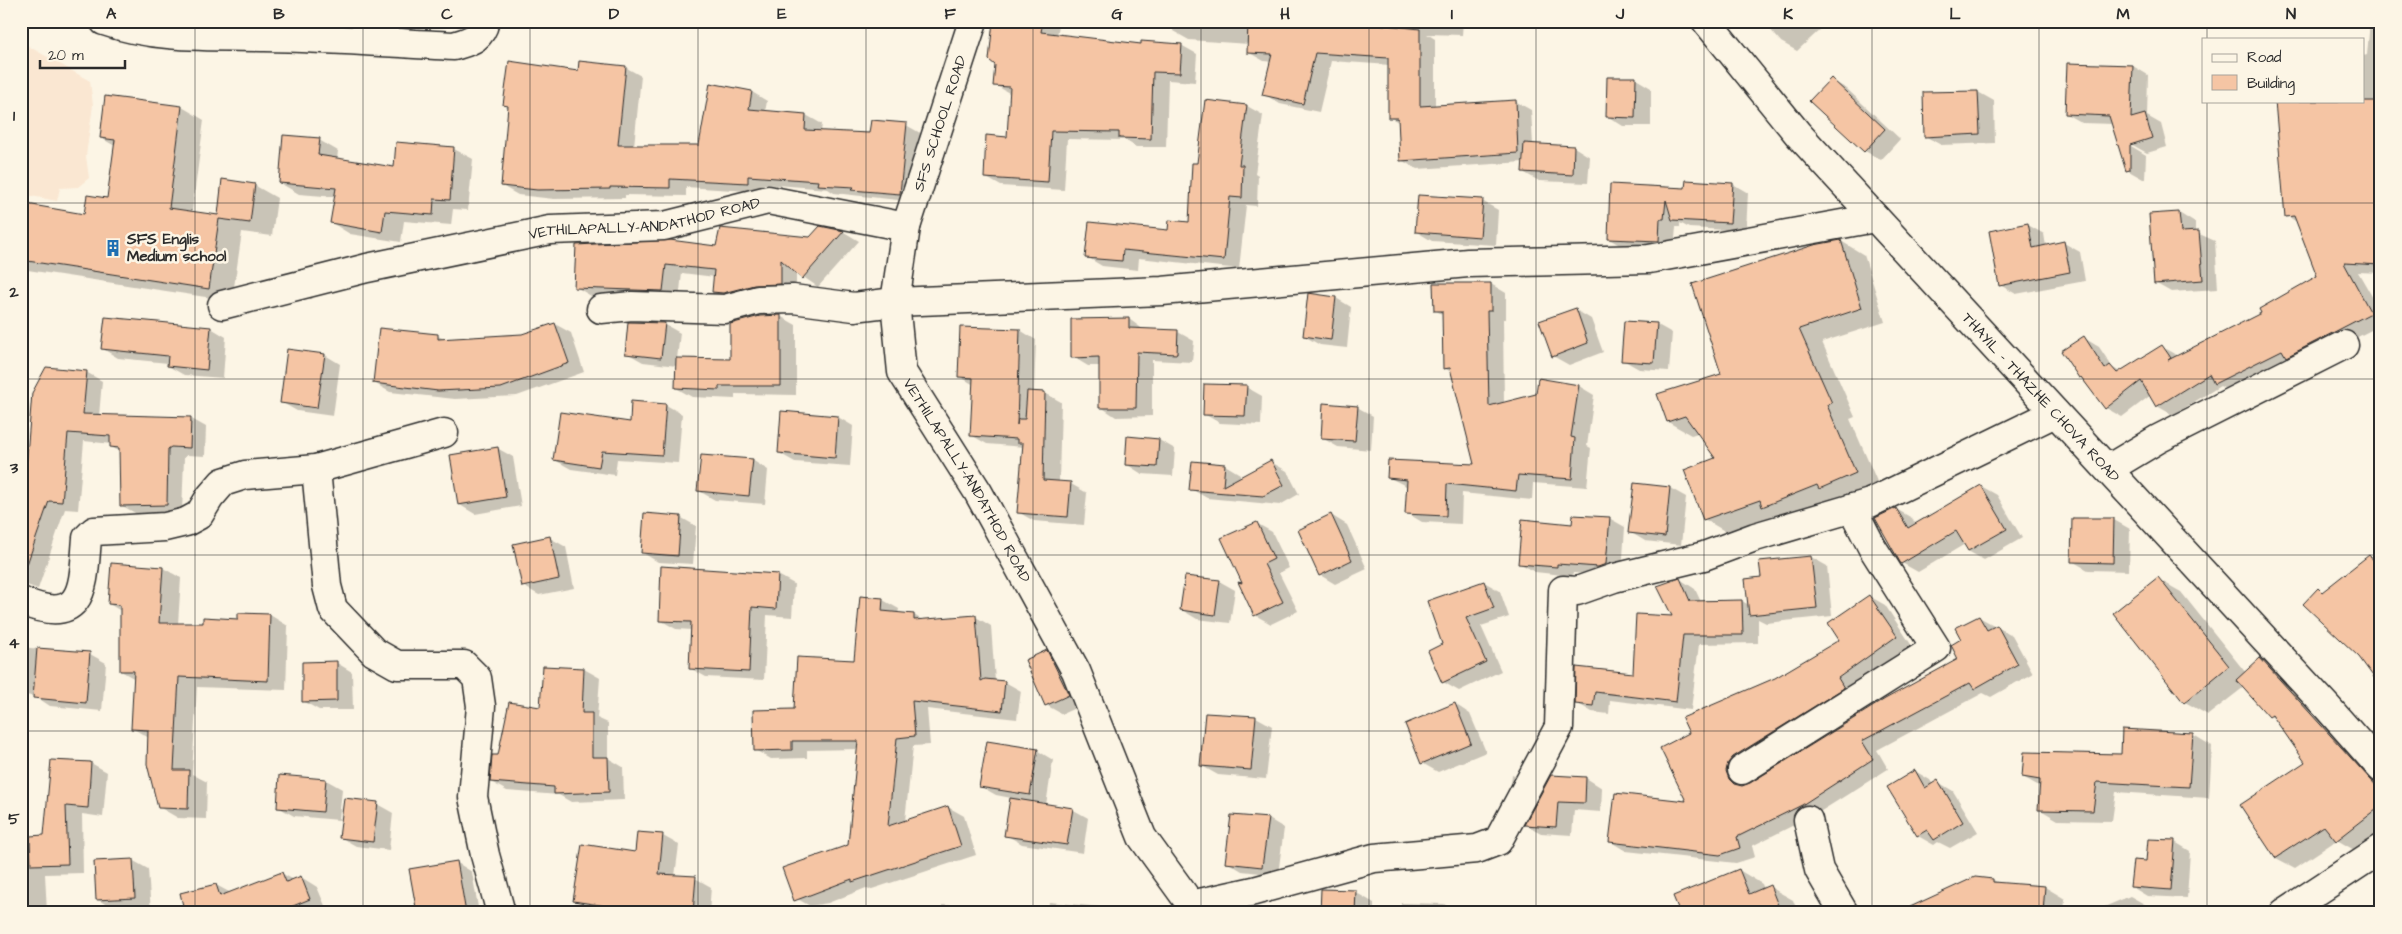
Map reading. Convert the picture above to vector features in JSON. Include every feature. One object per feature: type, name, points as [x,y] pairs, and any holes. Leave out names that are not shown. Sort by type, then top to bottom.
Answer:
[{"type":"street","points":[[104,21],[130,31],[197,36],[277,37],[454,46],[473,40],[483,32],[485,21]]},
{"type":"street","name":"SFS SCHOOL ROAD","points":[[906,227],[974,21]]},
{"type":"street","name":"THAYIL - THAZHE CHOVA ROAD","points":[[1706,21],[1798,134],[2322,701],[2381,768]]},
{"type":"street","name":"VETHILAPALLY-ANDATHOD ROAD","points":[[222,305],[367,268],[550,230],[664,226],[768,200],[906,227],[895,302],[902,372],[978,492],[1076,671],[1142,837],[1194,909]]},
{"type":"street","points":[[601,309],[632,306],[725,310],[758,300],[793,299],[854,307],[895,302],[1162,291],[1468,263],[1649,259],[1875,218]]},
{"type":"street","points":[[2108,469],[2158,438],[2344,345]]},
{"type":"street","points":[[1194,909],[1374,858],[1477,848],[1498,841],[1559,727],[1563,590],[1577,591],[1614,578],[1704,556],[1755,537],[1870,503],[2055,413]]},
{"type":"street","points":[[21,601],[44,608],[62,609],[71,605],[79,598],[85,575],[87,538],[94,531],[166,527],[186,522],[199,515],[222,482],[246,475],[316,469],[444,433]]},
{"type":"street","points":[[316,469],[327,586],[333,608],[374,652],[397,665],[464,665],[476,678],[481,706],[473,797],[485,855],[501,913]]},
{"type":"street","points":[[1742,770],[1936,648],[1872,547],[1852,508]]},
{"type":"street","points":[[1808,820],[1819,870],[1844,913]]},
{"type":"street","points":[[2284,913],[2381,849]]},
{"type":"shaded area","points":[[21,42],[90,81],[93,105],[86,156],[89,178],[78,187],[60,188],[57,201],[21,194]]},
{"type":"building","points":[[993,21],[1043,21],[1041,32],[1141,44],[1141,41],[1182,44],[1180,73],[1153,72],[1151,139],[1119,138],[1119,132],[1051,131],[1048,182],[984,178],[986,135],[1007,137],[1010,87],[993,86],[995,65],[989,60]]},
{"type":"building","points":[[1248,21],[1350,21],[1420,29],[1420,106],[1516,100],[1518,153],[1400,161],[1398,118],[1388,118],[1388,58],[1315,53],[1303,104],[1262,95],[1272,54],[1247,53]]},
{"type":"building","points":[[509,61],[578,71],[579,61],[626,66],[618,145],[699,145],[710,83],[752,91],[749,109],[806,114],[805,130],[869,133],[871,120],[907,123],[900,194],[851,190],[854,187],[817,185],[818,181],[748,176],[748,183],[670,179],[670,188],[610,187],[610,189],[537,190],[501,186],[508,106],[503,105]]},
{"type":"building","points":[[2067,63],[2133,65],[2131,118],[2145,114],[2152,138],[2130,145],[2130,170],[2126,171],[2109,116],[2065,114]]},
{"type":"building","points":[[1607,77],[1636,77],[1635,118],[1606,117]]},
{"type":"building","points":[[1831,78],[1885,129],[1864,152],[1809,101]]},
{"type":"building","points":[[1978,91],[1980,134],[1924,137],[1923,92]]},
{"type":"building","points":[[105,96],[182,106],[169,208],[218,215],[222,179],[255,184],[250,223],[219,219],[209,289],[21,260],[21,203],[84,214],[87,195],[107,198],[115,140],[100,138]]},
{"type":"building","points":[[1205,100],[1247,105],[1239,165],[1243,165],[1242,198],[1230,197],[1224,260],[1123,250],[1122,261],[1085,258],[1089,222],[1168,230],[1169,220],[1189,222],[1192,163],[1197,163]]},
{"type":"building","points":[[2381,101],[2381,265],[2344,263],[2371,313],[2286,357],[2282,350],[2214,384],[2209,374],[2156,407],[2141,381],[2105,409],[2081,377],[2079,378],[2061,351],[2084,336],[2105,369],[2110,365],[2117,373],[2162,345],[2171,358],[2168,360],[2261,313],[2259,309],[2317,276],[2294,216],[2285,217],[2275,102]]},
{"type":"building","points":[[283,135],[320,138],[318,155],[394,167],[396,142],[454,147],[450,200],[434,199],[433,215],[385,211],[382,232],[330,223],[336,188],[279,183]]},
{"type":"building","points":[[1524,143],[1574,146],[1573,175],[1522,172]]},
{"type":"building","points":[[1686,180],[1733,183],[1730,223],[1672,220],[1666,200],[1664,219],[1660,219],[1659,241],[1608,239],[1610,184],[1685,188]]},
{"type":"building","points":[[1418,195],[1483,199],[1480,237],[1415,232]]},
{"type":"building","points":[[2179,212],[2181,232],[2199,231],[2203,280],[2154,284],[2149,214]]},
{"type":"building","points":[[2028,223],[2033,248],[2064,241],[2070,272],[1999,286],[1989,231]]},
{"type":"building","points":[[820,226],[844,231],[802,279],[781,260],[781,284],[754,285],[723,293],[712,292],[714,270],[666,265],[663,291],[574,288],[576,245],[670,240],[716,246],[720,228],[810,237]]},
{"type":"building","points":[[1841,240],[1862,308],[1799,329],[1832,403],[1827,405],[1856,473],[1819,489],[1817,485],[1762,507],[1760,500],[1703,520],[1684,470],[1715,458],[1685,416],[1667,422],[1657,394],[1721,374],[1692,284],[1814,245]]},
{"type":"building","points":[[1433,283],[1491,283],[1491,311],[1487,311],[1489,406],[1536,394],[1538,378],[1579,385],[1571,437],[1575,438],[1572,479],[1518,475],[1516,491],[1447,484],[1446,516],[1405,514],[1407,480],[1387,478],[1388,460],[1474,464],[1450,368],[1443,369],[1442,311],[1434,311]]},
{"type":"building","points":[[1308,293],[1336,297],[1331,340],[1303,336]]},
{"type":"building","points":[[1576,308],[1588,343],[1552,357],[1539,321]]},
{"type":"building","points":[[781,315],[781,386],[719,386],[719,390],[675,388],[676,358],[730,359],[730,324],[760,316]]},
{"type":"building","points":[[105,317],[211,327],[207,370],[167,366],[168,356],[101,349]]},
{"type":"building","points":[[1129,318],[1129,328],[1178,330],[1177,354],[1137,352],[1136,408],[1099,408],[1099,357],[1071,358],[1071,319]]},
{"type":"building","points":[[1624,321],[1657,323],[1654,363],[1621,361]]},
{"type":"building","points":[[628,322],[665,323],[661,358],[625,354]]},
{"type":"building","points":[[555,323],[569,363],[501,388],[438,391],[373,383],[379,328],[438,334],[438,339],[522,334]]},
{"type":"building","points":[[960,327],[1020,329],[1017,425],[1018,419],[1025,419],[1027,391],[1045,392],[1043,480],[1071,482],[1068,517],[1017,513],[1023,443],[1017,443],[1017,439],[970,436],[973,378],[958,377]]},
{"type":"building","points":[[287,349],[325,354],[317,408],[280,403]]},
{"type":"building","points":[[46,367],[87,371],[83,414],[191,417],[190,448],[171,447],[168,449],[167,505],[120,506],[119,448],[110,447],[110,436],[68,433],[62,502],[49,501],[25,570],[21,570],[21,467],[26,468],[32,393]]},
{"type":"building","points":[[1204,384],[1247,385],[1245,416],[1203,415]]},
{"type":"building","points":[[631,401],[666,404],[662,455],[602,451],[599,467],[553,460],[560,412],[630,422]]},
{"type":"building","points":[[1323,403],[1358,406],[1355,441],[1321,439]]},
{"type":"building","points":[[781,411],[838,416],[835,458],[778,453]]},
{"type":"building","points":[[1127,436],[1159,439],[1157,467],[1125,465]]},
{"type":"building","points":[[498,447],[506,497],[458,505],[450,455]]},
{"type":"building","points":[[701,455],[753,459],[749,496],[697,491]]},
{"type":"building","points":[[1271,460],[1284,485],[1263,496],[1189,490],[1192,461],[1225,464],[1223,486]]},
{"type":"building","points":[[1634,483],[1670,487],[1665,537],[1628,533]]},
{"type":"building","points":[[1981,485],[2007,529],[1968,551],[1956,531],[1901,564],[1875,518],[1896,508],[1908,528]]},
{"type":"building","points":[[644,513],[681,516],[678,556],[641,553]]},
{"type":"building","points":[[1331,514],[1352,560],[1319,576],[1298,530]]},
{"type":"building","points":[[1573,515],[1610,517],[1606,564],[1598,567],[1557,564],[1557,567],[1518,564],[1522,519],[1572,524]]},
{"type":"building","points":[[2072,518],[2114,518],[2113,563],[2071,562]]},
{"type":"building","points":[[1257,522],[1274,559],[1264,564],[1283,602],[1254,616],[1238,582],[1242,583],[1221,538]]},
{"type":"building","points":[[550,536],[559,579],[522,587],[513,544]]},
{"type":"building","points":[[2369,555],[2381,569],[2381,687],[2359,657],[2303,604],[2318,588],[2322,592]]},
{"type":"building","points":[[1811,556],[1817,608],[1749,615],[1745,579],[1761,577],[1759,561]]},
{"type":"building","points":[[111,563],[163,567],[159,623],[203,623],[203,617],[238,619],[238,613],[270,614],[268,681],[179,677],[174,770],[189,770],[188,809],[158,808],[147,764],[148,730],[131,729],[134,671],[120,671],[120,605],[108,604]]},
{"type":"building","points":[[661,566],[778,574],[776,609],[752,607],[749,672],[689,669],[691,622],[659,621]]},
{"type":"building","points":[[1185,576],[1220,580],[1215,615],[1180,610]]},
{"type":"building","points":[[2158,577],[2229,666],[2184,703],[2113,613]]},
{"type":"building","points":[[1680,578],[1690,601],[1742,600],[1743,635],[1683,635],[1676,702],[1595,692],[1593,706],[1575,704],[1576,667],[1633,673],[1636,614],[1672,616],[1657,586]]},
{"type":"building","points":[[1484,581],[1494,608],[1466,618],[1486,662],[1442,683],[1428,651],[1442,644],[1427,601]]},
{"type":"building","points":[[1869,595],[1897,636],[1838,678],[1844,688],[1733,757],[1728,763],[1726,771],[1729,779],[1734,784],[1742,786],[1750,783],[1885,699],[1958,659],[1951,645],[1961,639],[1955,628],[1979,616],[1987,630],[1997,625],[2018,664],[1974,689],[1970,683],[1862,741],[1873,759],[1802,805],[1737,837],[1740,848],[1720,855],[1609,842],[1615,793],[1686,801],[1660,748],[1689,733],[1682,718],[1775,678],[1839,640],[1828,623]]},
{"type":"building","points":[[860,596],[883,598],[882,611],[914,614],[914,620],[976,615],[981,681],[985,679],[1005,681],[1002,711],[912,701],[915,736],[897,738],[888,826],[948,806],[961,846],[852,882],[852,879],[794,901],[782,868],[848,845],[858,741],[792,741],[792,750],[754,751],[753,710],[794,709],[797,657],[854,660]]},
{"type":"building","points":[[37,648],[90,652],[86,703],[33,698]]},
{"type":"building","points":[[1047,650],[1069,695],[1045,706],[1025,660]]},
{"type":"building","points":[[2260,658],[2381,791],[2381,806],[2336,841],[2324,826],[2275,858],[2240,805],[2305,762],[2272,715],[2269,717],[2236,680]]},
{"type":"building","points":[[337,661],[337,701],[302,702],[302,662]]},
{"type":"building","points":[[543,666],[584,668],[582,713],[592,713],[592,757],[608,757],[609,792],[554,794],[554,787],[490,782],[492,755],[498,755],[509,702],[540,707]]},
{"type":"building","points":[[1455,703],[1471,743],[1421,764],[1405,724]]},
{"type":"building","points":[[1205,713],[1256,716],[1251,770],[1200,766]]},
{"type":"building","points":[[2122,729],[2193,733],[2189,787],[2097,782],[2093,811],[2038,810],[2040,780],[2022,777],[2024,752],[2121,754]]},
{"type":"building","points":[[987,741],[1038,749],[1030,795],[979,787]]},
{"type":"building","points":[[51,760],[91,762],[88,808],[66,806],[68,864],[31,865],[30,836],[44,835]]},
{"type":"building","points":[[1915,770],[1925,788],[1938,780],[1963,822],[1934,840],[1927,830],[1917,836],[1887,787]]},
{"type":"building","points":[[279,775],[326,779],[323,812],[277,808]]},
{"type":"building","points":[[1551,775],[1586,777],[1585,803],[1558,802],[1556,827],[1524,825]]},
{"type":"building","points":[[344,798],[378,802],[373,842],[339,838]]},
{"type":"building","points":[[1010,798],[1073,808],[1067,845],[1004,836]]},
{"type":"building","points":[[1231,815],[1269,818],[1262,867],[1225,863]]},
{"type":"building","points":[[637,832],[663,834],[659,874],[696,876],[693,913],[633,910],[573,901],[582,844],[635,852]]},
{"type":"building","points":[[2148,839],[2175,840],[2171,890],[2130,887],[2133,860],[2146,861]]},
{"type":"building","points":[[133,859],[135,898],[96,900],[94,861]]},
{"type":"building","points":[[457,861],[466,913],[417,913],[409,869]]},
{"type":"building","points":[[1739,869],[1749,894],[1770,885],[1781,913],[1680,913],[1673,896]]},
{"type":"building","points":[[282,872],[286,882],[301,876],[310,899],[276,913],[182,913],[184,910],[180,893],[216,884],[220,896]]},
{"type":"building","points":[[1975,877],[1993,879],[1993,882],[2045,886],[2043,913],[1897,913]]},
{"type":"building","points":[[1321,889],[1356,890],[1355,913],[1320,913]]},
{"type":"place","name":"SFS Englis Medium school","points":[[113,248]]}]
